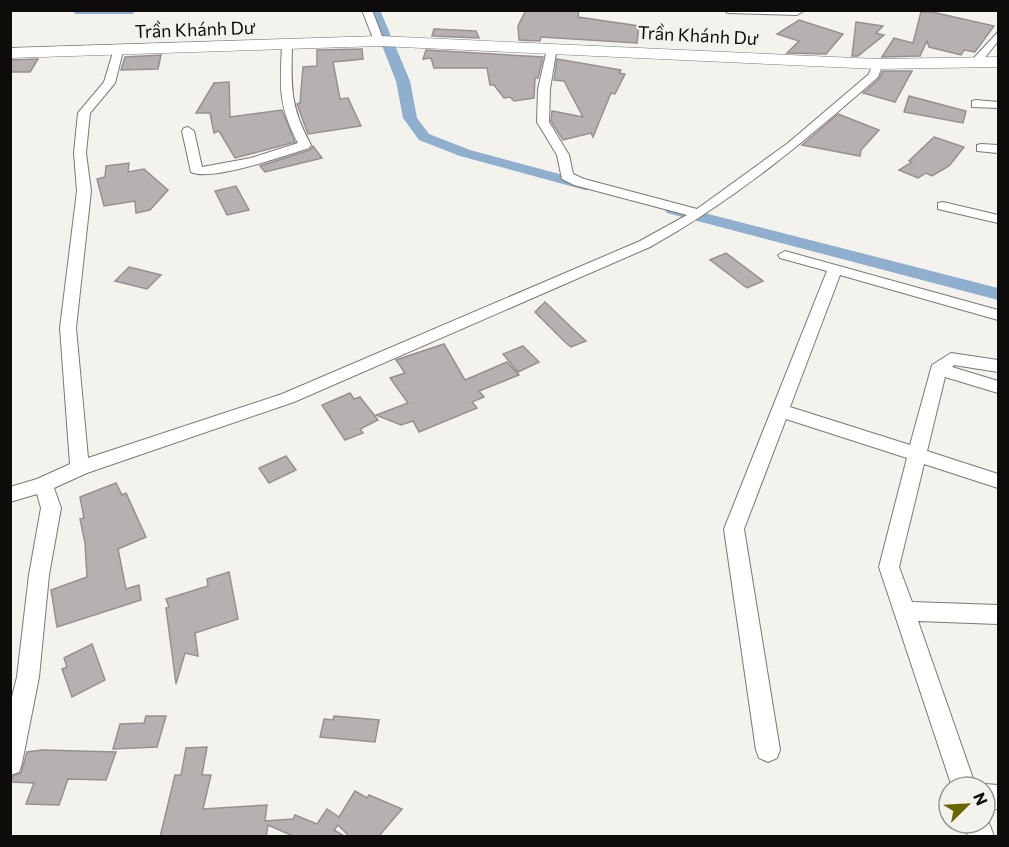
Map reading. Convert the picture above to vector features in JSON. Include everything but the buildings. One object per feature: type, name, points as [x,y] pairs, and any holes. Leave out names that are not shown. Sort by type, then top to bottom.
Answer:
[{"type":"street","points":[[368,10],[385,41]]},
{"type":"street","points":[[728,10],[797,12]]},
{"type":"street","points":[[976,62],[999,36]]},
{"type":"street","name":"Trần Khánh Dư","points":[[10,53],[385,41],[552,47],[877,64],[999,62]]},
{"type":"street","points":[[188,131],[196,169],[200,171],[253,162],[305,145],[288,109],[285,94],[287,45]]},
{"type":"street","points":[[552,47],[544,89],[543,122],[563,155],[567,176],[579,182],[696,216]]},
{"type":"street","points":[[80,468],[68,328],[84,191],[80,153],[84,113],[109,83],[118,51]]},
{"type":"street","points":[[10,495],[44,485],[80,468],[288,398],[466,324],[645,244],[696,216],[834,111],[874,75],[877,64]]},
{"type":"street","points":[[976,104],[999,105]]},
{"type":"street","points":[[981,148],[999,148]]},
{"type":"street","points":[[943,206],[999,219]]},
{"type":"street","points":[[785,255],[999,315]]},
{"type":"street","points":[[768,750],[734,530],[835,269]]},
{"type":"street","points":[[960,775],[889,567],[938,369],[951,359],[999,366]]},
{"type":"street","points":[[938,369],[999,387]]},
{"type":"street","points":[[780,410],[999,481]]},
{"type":"street","points":[[10,763],[28,677],[39,575],[51,508],[44,485]]},
{"type":"street","points":[[904,611],[999,614]]},
{"type":"waterway","points":[[76,10],[132,10]]},
{"type":"waterway","points":[[374,10],[403,81],[410,118],[424,137],[465,153],[591,187]]},
{"type":"waterway","points":[[673,210],[998,294]]}]
